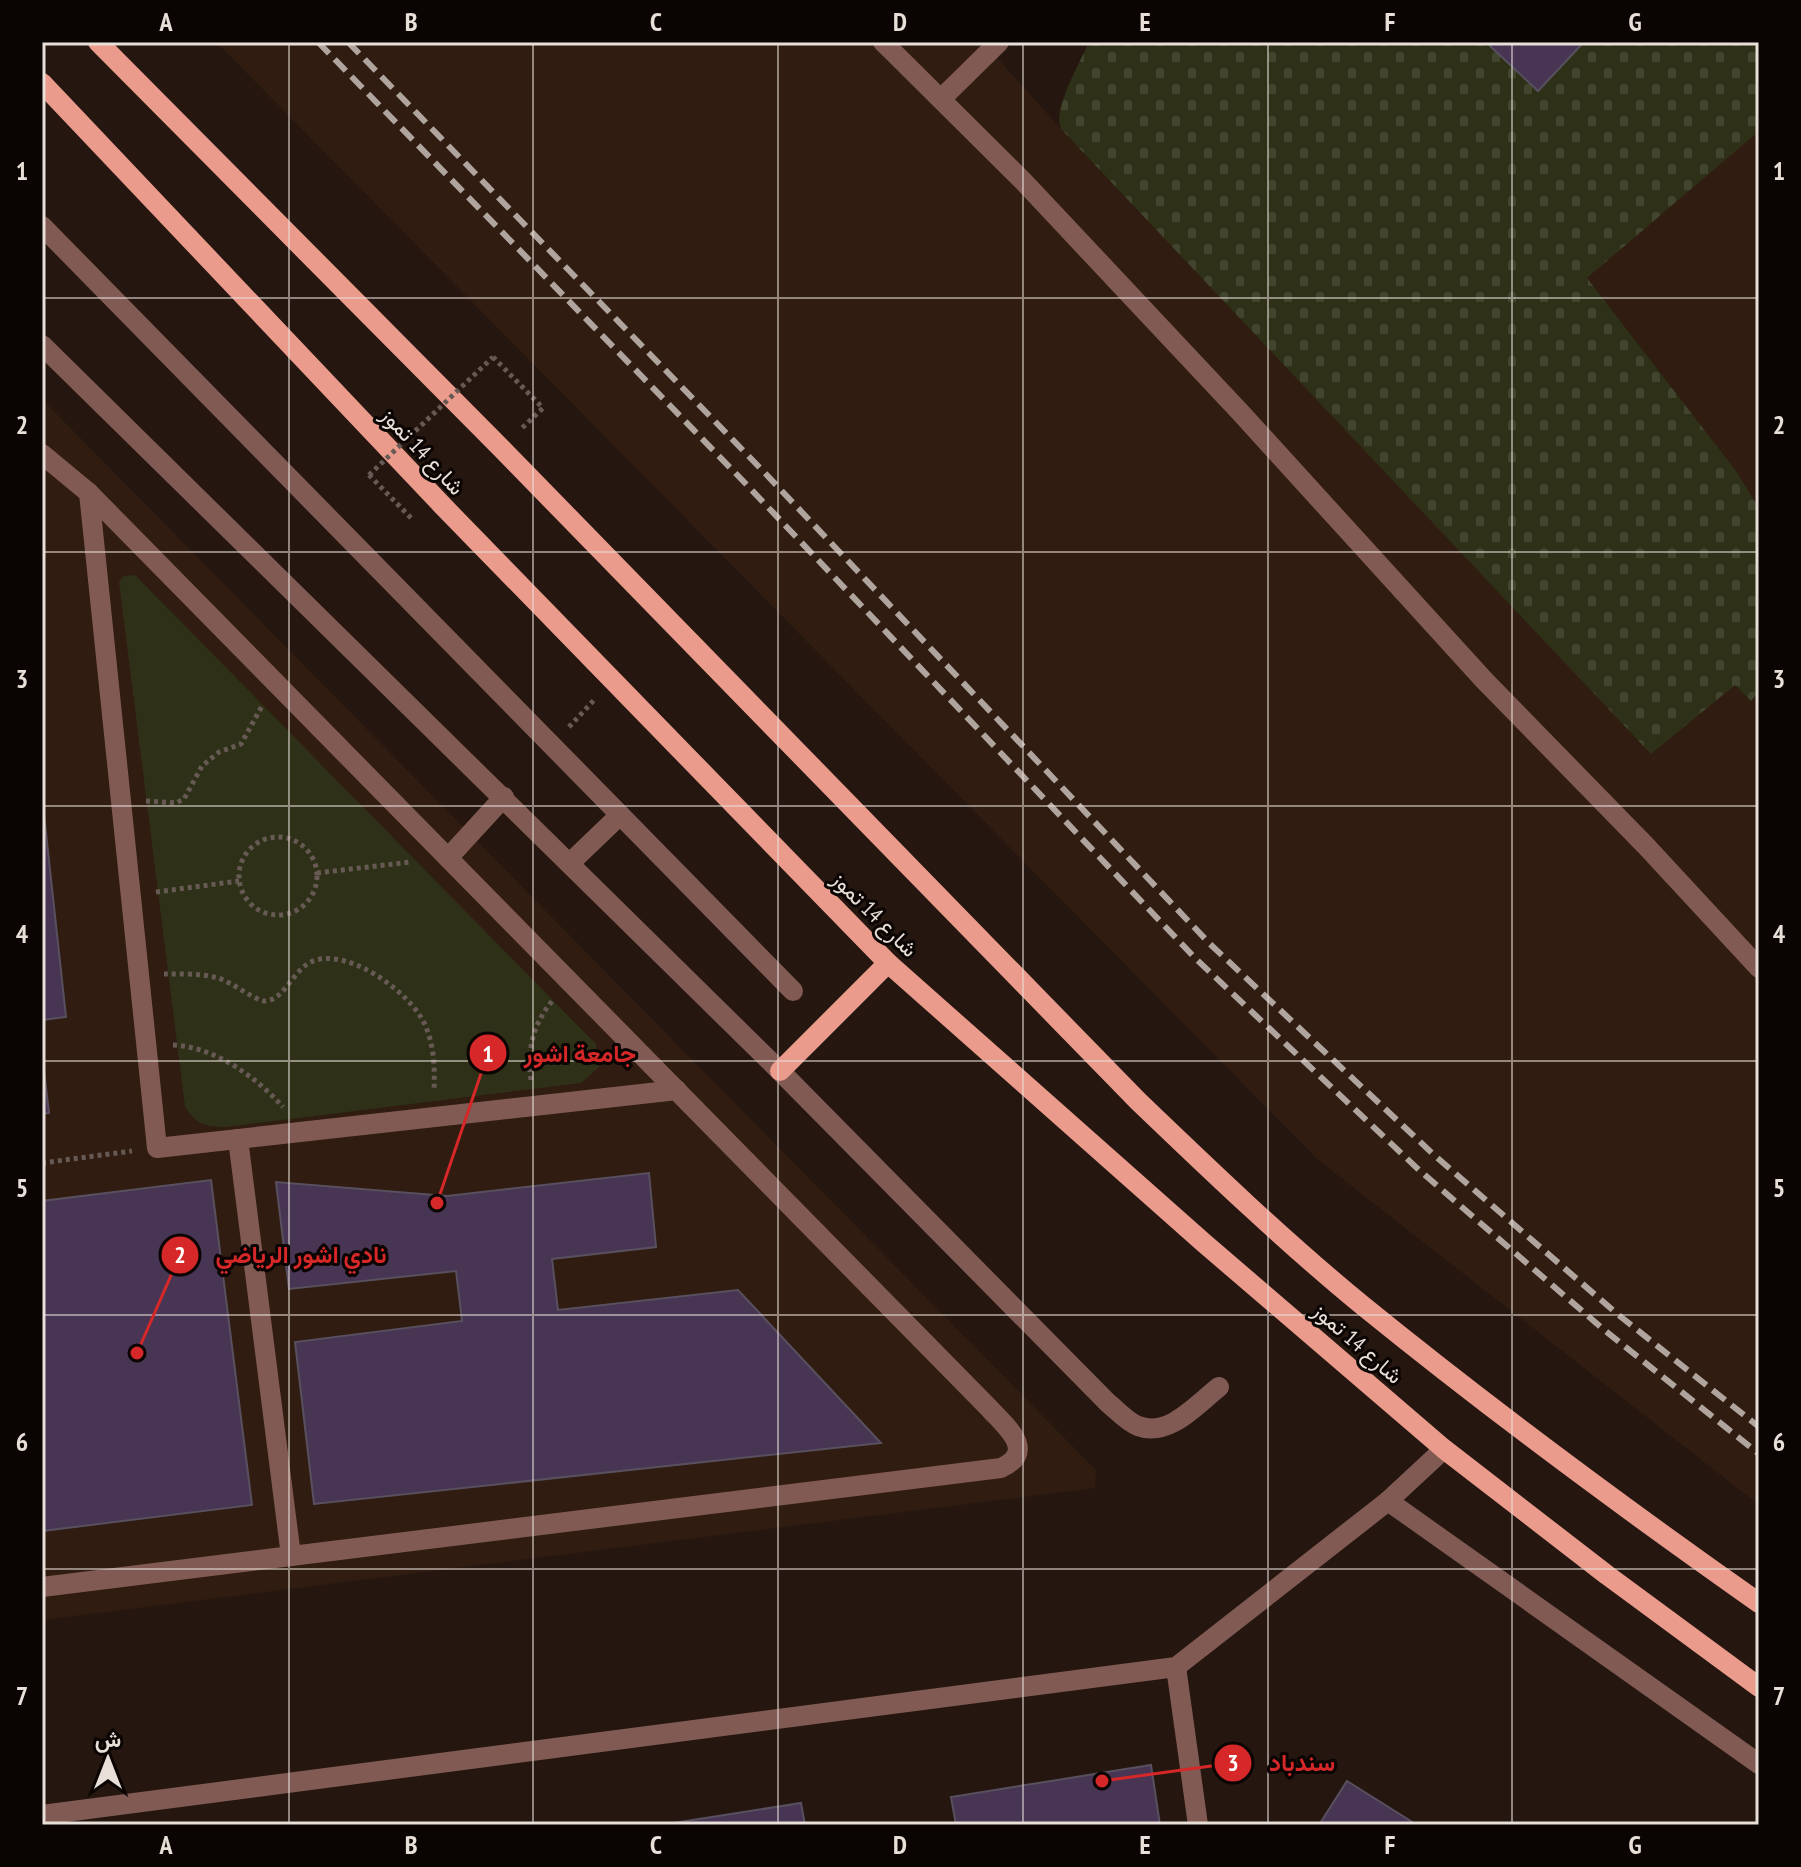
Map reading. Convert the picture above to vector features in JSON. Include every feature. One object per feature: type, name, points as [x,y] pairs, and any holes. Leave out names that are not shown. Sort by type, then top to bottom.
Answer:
[{"type":"main road","name":"شارع 14 تموز","points":[[98,42],[501,448],[1138,1101],[1245,1203],[1361,1304],[1435,1362],[1648,1526],[1759,1603]]},
{"type":"main road","name":"شارع 14 تموز","points":[[42,83],[442,505],[888,963],[1193,1233],[1444,1449],[1759,1687]]},
{"type":"main road","points":[[780,1071],[888,963]]},
{"type":"street","points":[[883,42],[1035,194],[1240,412],[1484,680],[1646,846],[1759,968]]},
{"type":"street","points":[[941,99],[999,42]]},
{"type":"street","points":[[42,226],[793,991]]},
{"type":"street","points":[[42,345],[504,797],[1108,1403],[1137,1426],[1155,1429],[1171,1425],[1219,1387]]},
{"type":"street","points":[[42,454],[89,493],[677,1090],[1009,1430],[1019,1452],[1013,1462],[1001,1468],[42,1587]]},
{"type":"street","points":[[89,493],[157,1148],[677,1090]]},
{"type":"street","points":[[448,858],[504,797]]},
{"type":"street","points":[[570,863],[620,815]]},
{"type":"street","points":[[238,1139],[291,1556]]},
{"type":"street","points":[[42,1815],[1176,1667],[1388,1501],[1444,1449]]},
{"type":"street","points":[[1388,1501],[1759,1764]]},
{"type":"street","points":[[1176,1667],[1198,1825]]},
{"type":"path","points":[[420,527],[369,475],[493,357],[543,408]]},
{"type":"path","points":[[552,745],[612,680]]},
{"type":"path","points":[[121,800],[176,803],[184,799],[202,766],[219,752],[241,744],[277,683]]},
{"type":"path","points":[[280,836],[303,846],[312,856],[317,873],[313,894],[305,905],[281,915],[268,914],[256,908],[246,899],[239,881],[241,863],[247,852],[256,843],[280,836]]},
{"type":"path","points":[[317,873],[448,858]]},
{"type":"path","points":[[131,895],[239,881]]},
{"type":"path","points":[[139,976],[183,973],[217,977],[239,985],[256,999],[265,1002],[277,998],[302,966],[318,959],[341,959],[362,966],[401,996],[424,1021],[431,1039],[434,1071],[434,1089],[425,1118]]},
{"type":"path","points":[[535,1107],[529,1062],[532,1037],[540,1015],[568,981]]},
{"type":"path","points":[[146,1043],[193,1046],[242,1071],[270,1092],[305,1132]]},
{"type":"path","points":[[42,1163],[157,1148]]},
{"type":"shaded area","points":[[216,42],[983,42],[1062,130],[1651,753],[1735,684],[1751,701],[1759,691],[1759,1505],[1317,1159]]},
{"type":"shaded area","points":[[1759,124],[1759,508],[1736,471],[1587,278]]},
{"type":"shaded area","points":[[42,399],[1096,1470],[1095,1488],[42,1620]]},
{"type":"green space","points":[[1089,42],[1759,42],[1759,131],[1587,278],[1736,471],[1759,508],[1759,691],[1751,701],[1735,685],[1651,754],[1062,130],[1059,122],[1063,100]]},
{"type":"green space","points":[[135,575],[596,1044],[599,1067],[581,1083],[226,1127],[206,1125],[193,1117],[185,1106],[119,582],[124,576]]},
{"type":"building","points":[[1494,42],[1584,42],[1538,91],[1490,46]]},
{"type":"building","points":[[42,796],[66,1017],[42,1020]]},
{"type":"building","points":[[42,1054],[49,1113],[42,1114]]},
{"type":"building","points":[[649,1173],[656,1247],[552,1259],[558,1310],[738,1290],[881,1443],[314,1504],[295,1342],[462,1321],[456,1271],[289,1289],[276,1182],[447,1196]]},
{"type":"building","points":[[211,1180],[252,1505],[42,1531],[42,1201]]},
{"type":"building","points":[[1151,1765],[1160,1825],[956,1825],[951,1797]]},
{"type":"building","points":[[1347,1781],[1417,1825],[1319,1825]]},
{"type":"building","points":[[801,1803],[805,1825],[661,1825]]},
{"type":"railway","points":[[318,42],[746,484],[1195,958],[1419,1170],[1603,1329],[1759,1454]]},
{"type":"railway","points":[[348,42],[762,470],[1210,944],[1433,1154],[1616,1313],[1759,1427]]},
{"type":"place","name":"جامعة اشور","points":[[437,1203]]},
{"type":"place","name":"نادي اشور الرياضي","points":[[137,1353]]},
{"type":"place","name":"سندباد","points":[[1102,1781]]}]
